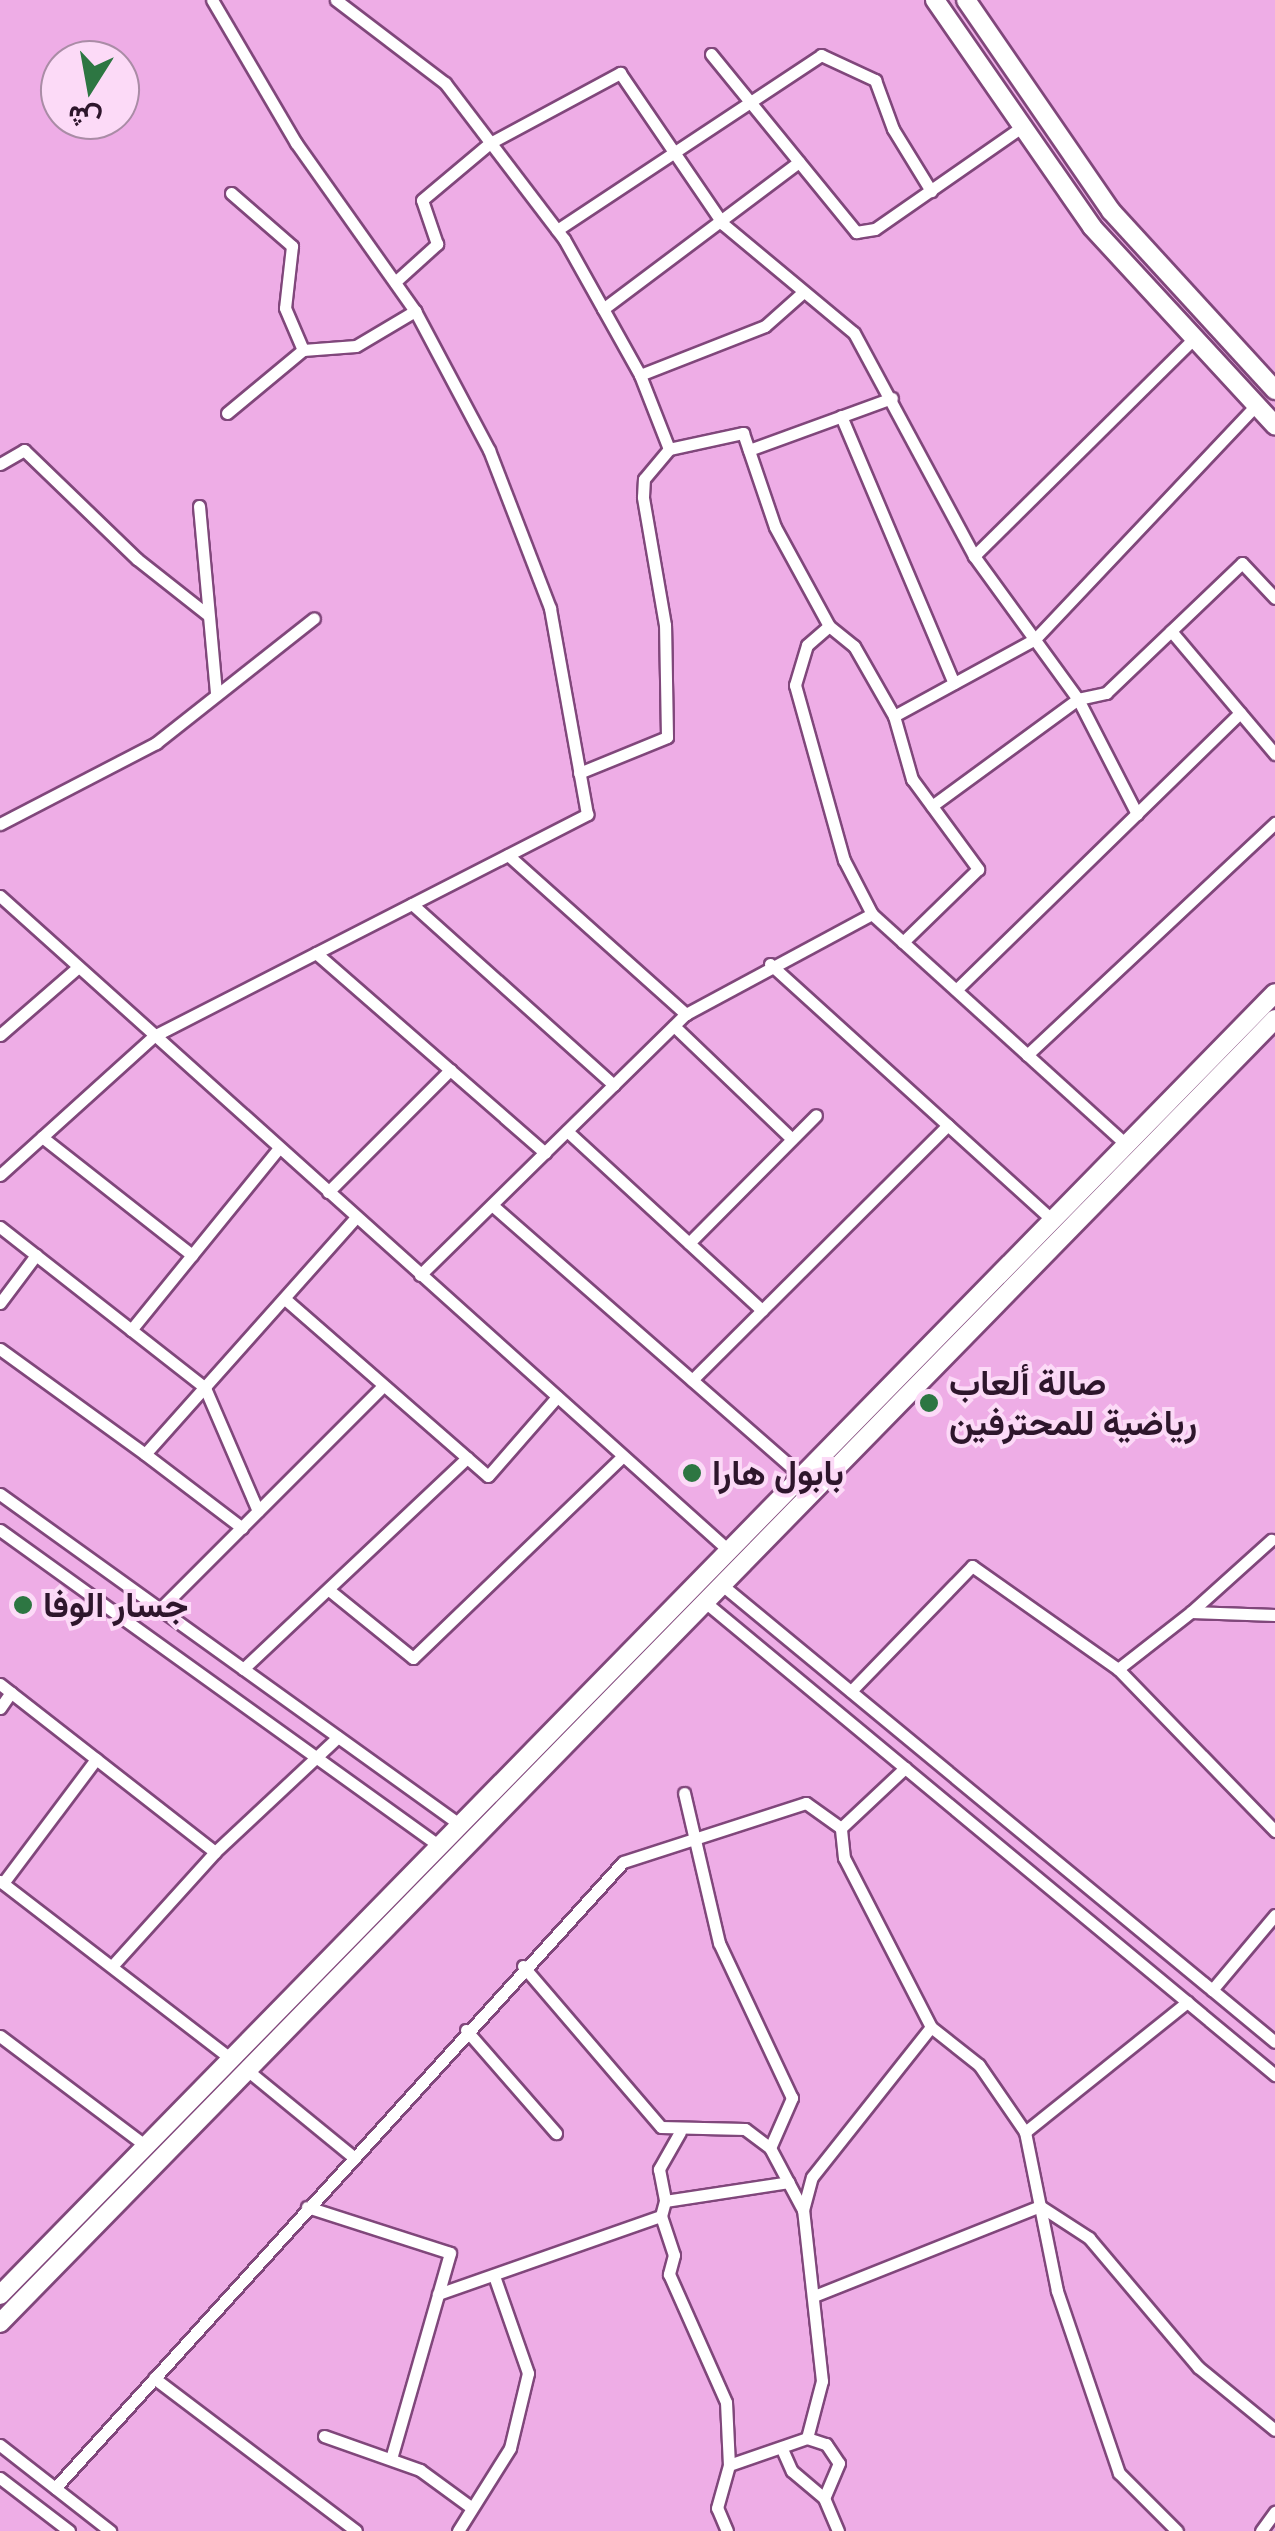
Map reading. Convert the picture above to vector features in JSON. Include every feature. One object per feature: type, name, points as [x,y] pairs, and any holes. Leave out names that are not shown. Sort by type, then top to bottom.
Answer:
[{"type":"main road","points":[[936,0],[1092,227],[1275,425]]},
{"type":"main road","points":[[966,0],[1111,211],[1275,390]]},
{"type":"main road","points":[[0,2293],[726,1548],[1275,993]]},
{"type":"main road","points":[[0,2322],[1275,1019]]},
{"type":"street","points":[[0,1176],[154,1036],[587,814],[550,608],[489,450],[415,311],[296,144],[212,0]]},
{"type":"street","points":[[336,0],[444,83],[557,230],[640,375],[668,449]]},
{"type":"street","points":[[711,54],[856,232],[875,229],[1022,126]]},
{"type":"street","points":[[557,230],[672,148],[821,56],[858,68],[885,92],[892,129],[931,190]]},
{"type":"street","points":[[394,282],[436,244],[422,200],[490,143],[620,73],[723,224],[801,294],[854,332],[974,556],[1078,699],[1137,814]]},
{"type":"street","points":[[603,309],[723,224],[799,162]]},
{"type":"street","points":[[231,193],[292,246],[286,308],[303,350]]},
{"type":"street","points":[[640,375],[765,326],[801,294]]},
{"type":"street","points":[[226,414],[303,350],[356,346],[415,311]]},
{"type":"street","points":[[974,556],[1194,338]]},
{"type":"street","points":[[749,450],[892,398]]},
{"type":"street","points":[[894,716],[1035,639],[1256,404]]},
{"type":"street","points":[[842,416],[954,683]]},
{"type":"street","points":[[580,773],[667,737],[665,625],[643,497],[644,479],[668,449],[743,434],[775,527],[829,626],[854,646],[894,716],[912,779],[978,869],[903,942]]},
{"type":"street","points":[[0,464],[24,450],[137,559],[208,615]]},
{"type":"street","points":[[199,506],[216,694]]},
{"type":"street","points":[[932,806],[1078,699],[1106,694],[1242,563],[1275,598]]},
{"type":"street","points":[[0,824],[156,743],[314,618]]},
{"type":"street","points":[[829,626],[807,644],[795,685],[844,860],[872,914],[1126,1144]]},
{"type":"street","points":[[1171,631],[1275,754]]},
{"type":"street","points":[[956,990],[1240,713]]},
{"type":"street","points":[[1027,1055],[1275,823]]},
{"type":"street","points":[[508,854],[686,1014]]},
{"type":"street","points":[[0,896],[76,969],[726,1548]]},
{"type":"street","points":[[412,904],[614,1085]]},
{"type":"street","points":[[420,1275],[686,1014],[770,964],[872,914]]},
{"type":"street","points":[[316,953],[545,1153]]},
{"type":"street","points":[[770,964],[1051,1220]]},
{"type":"street","points":[[0,1036],[76,969]]},
{"type":"street","points":[[674,1026],[792,1139]]},
{"type":"street","points":[[328,1192],[450,1070]]},
{"type":"street","points":[[689,1242],[816,1116]]},
{"type":"street","points":[[692,1380],[948,1125]]},
{"type":"street","points":[[568,1131],[762,1310]]},
{"type":"street","points":[[42,1138],[192,1255]]},
{"type":"street","points":[[130,1330],[279,1148]]},
{"type":"street","points":[[492,1205],[800,1474]]},
{"type":"street","points":[[145,1454],[356,1217]]},
{"type":"street","points":[[0,1227],[204,1388],[258,1511]]},
{"type":"street","points":[[0,1303],[36,1256]]},
{"type":"street","points":[[285,1299],[488,1476],[557,1397]]},
{"type":"street","points":[[0,1350],[242,1528]]},
{"type":"street","points":[[160,1610],[383,1386]]},
{"type":"street","points":[[328,1590],[414,1658],[622,1456]]},
{"type":"street","points":[[244,1669],[467,1458]]},
{"type":"street","points":[[0,1494],[459,1824]]},
{"type":"street","points":[[0,1530],[438,1844]]},
{"type":"street","points":[[1118,1669],[1191,1612],[1271,1540]]},
{"type":"street","points":[[851,1691],[972,1566],[1118,1669],[1275,1831]]},
{"type":"street","points":[[722,1585],[1275,2042]]},
{"type":"street","points":[[705,1602],[1275,2075]]},
{"type":"street","points":[[1191,1612],[1275,1615]]},
{"type":"street","points":[[0,1708],[5,1688],[215,1852]]},
{"type":"street","points":[[113,1964],[215,1852],[338,1737]]},
{"type":"street","points":[[96,1759],[1,1882],[113,1964],[231,2059]]},
{"type":"street","points":[[841,1828],[905,1768]]},
{"type":"street","points":[[684,1793],[719,1942],[792,2098],[770,2148]]},
{"type":"street","points":[[55,2488],[523,1966],[623,1862],[806,1803],[841,1828],[844,1858],[931,2027],[980,2065],[1025,2132],[1056,2291],[1119,2472],[1177,2531]]},
{"type":"street","points":[[1212,1990],[1275,1915]]},
{"type":"street","points":[[523,1966],[646,2115],[680,2132],[745,2129],[770,2148],[803,2210],[814,2296],[822,2381],[807,2438]]},
{"type":"street","points":[[1025,2132],[1187,2002]]},
{"type":"street","points":[[803,2210],[812,2177],[931,2027]]},
{"type":"street","points":[[466,2030],[556,2133]]},
{"type":"street","points":[[0,2036],[146,2146]]},
{"type":"street","points":[[247,2070],[352,2156]]},
{"type":"street","points":[[680,2132],[659,2169],[665,2201],[661,2216],[674,2255],[669,2274],[726,2402],[730,2465],[718,2508],[727,2531]]},
{"type":"street","points":[[665,2201],[788,2182]]},
{"type":"street","points":[[814,2296],[1040,2206]]},
{"type":"street","points":[[1040,2206],[1089,2238],[1198,2367],[1275,2430]]},
{"type":"street","points":[[307,2207],[450,2253],[391,2459]]},
{"type":"street","points":[[438,2294],[661,2216]]},
{"type":"street","points":[[458,2531],[510,2448],[528,2373],[494,2276]]},
{"type":"street","points":[[154,2378],[356,2531]]},
{"type":"street","points":[[324,2436],[391,2459],[472,2508]]},
{"type":"street","points":[[730,2465],[807,2438],[826,2444],[840,2463],[824,2498]]},
{"type":"street","points":[[0,2445],[110,2531]]},
{"type":"street","points":[[782,2449],[792,2471],[824,2498],[838,2531]]},
{"type":"street","points":[[0,2478],[68,2531]]},
{"type":"street","points":[[1261,2531],[1275,2512]]},
{"type":"place","name":"صالة ألعاب رياضية للمحترفين","points":[[929,1403]]},
{"type":"place","name":"بابول هارا","points":[[692,1473]]},
{"type":"place","name":"جسار الوفا","points":[[23,1605]]}]
